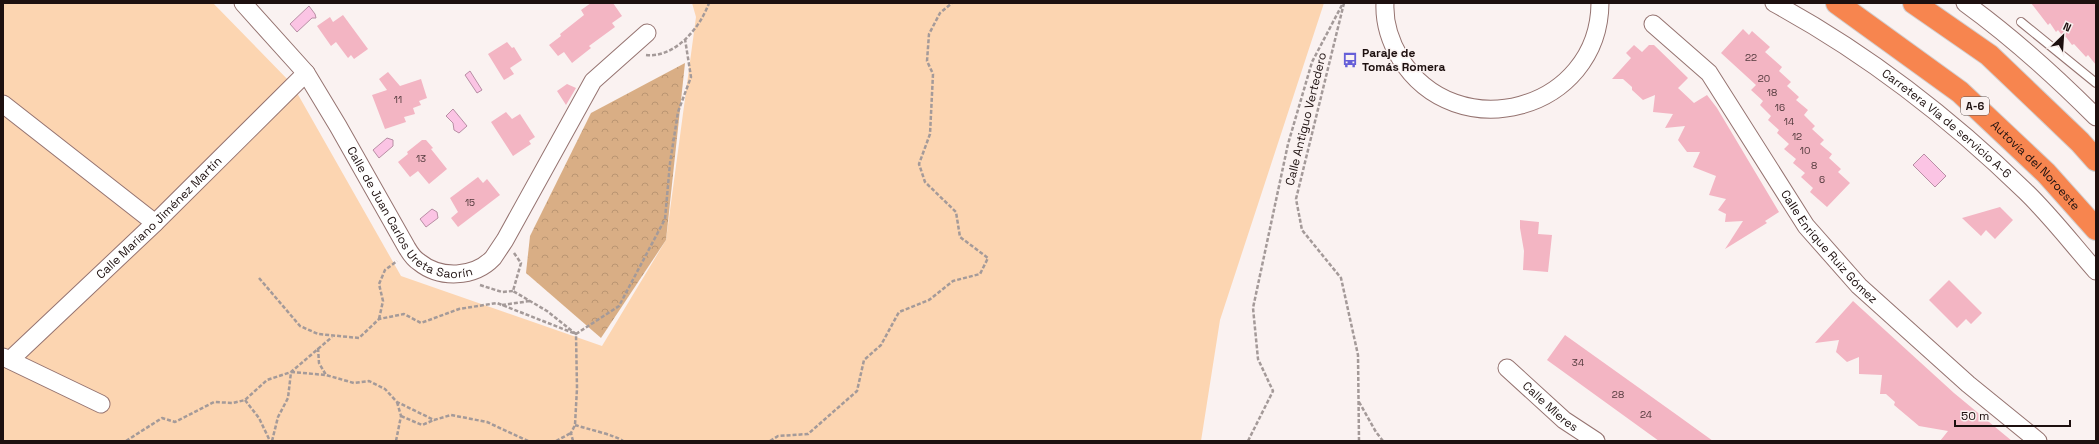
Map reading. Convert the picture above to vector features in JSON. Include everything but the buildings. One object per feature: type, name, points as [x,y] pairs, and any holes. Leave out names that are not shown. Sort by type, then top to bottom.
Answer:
[{"type":"highway","name":"Autovía del Noroeste","points":[[1837,3],[1960,92],[2046,173],[2096,229]]},
{"type":"highway","points":[[1914,3],[1989,55],[2080,142],[2096,160]]},
{"type":"street","name":"Calle de Juan Carlos Ureta Saorín","points":[[243,3],[306,73],[411,254],[419,262],[438,272],[458,275],[477,270],[492,258],[505,240],[593,81],[647,33]]},
{"type":"street","points":[[1385,3],[1389,35],[1396,51],[1406,67],[1419,82],[1435,94],[1472,108],[1507,110],[1540,99],[1558,88],[1571,76],[1588,51],[1595,37],[1600,3]]},
{"type":"street","name":"Carretera Vía de servicio A-6","points":[[1774,3],[1838,42],[1940,115],[2026,192],[2096,271]]},
{"type":"street","points":[[1965,3],[1986,18],[2063,84],[2096,117]]},
{"type":"street","name":"Calle Enrique Ruiz Gómez","points":[[1653,24],[1709,73],[1806,226],[1859,286],[1968,384],[2038,441]]},
{"type":"street","name":"Calle Mariano Jiménez Martín","points":[[6,358],[155,223],[306,73]]},
{"type":"street","points":[[3,104],[155,223]]},
{"type":"street","points":[[6,358],[101,404]]},
{"type":"street","name":"Calle Mieres","points":[[1507,368],[1564,420],[1596,441]]},
{"type":"lane","points":[[2021,22],[2096,83]]},
{"type":"path","points":[[770,441],[778,436],[808,434],[857,391],[864,360],[881,345],[899,312],[929,300],[953,281],[980,274],[988,258],[960,237],[956,212],[924,182],[919,164],[930,134],[933,74],[927,61],[929,34],[940,14],[952,3]]},
{"type":"path","points":[[1248,441],[1273,391],[1258,359],[1253,308],[1287,152],[1312,62],[1344,3]]},
{"type":"path","name":"Calle Antiguo Vertedero","points":[[1344,3],[1296,199],[1302,230],[1341,278],[1358,355],[1359,441]]},
{"type":"path","points":[[629,48],[640,54],[652,56],[673,50],[685,39],[705,15],[708,4]]},
{"type":"path","points":[[576,334],[618,306],[664,219],[670,163],[678,112],[691,77],[685,39]]},
{"type":"path","points":[[505,240],[521,263],[513,291]]},
{"type":"path","points":[[259,278],[300,326],[318,334],[359,338],[379,318],[383,301],[379,284],[385,270],[390,265],[411,254]]},
{"type":"path","points":[[467,272],[479,284],[502,292],[513,291],[547,311],[576,334]]},
{"type":"path","points":[[501,305],[530,301]]},
{"type":"path","points":[[379,318],[404,314],[421,323],[459,309],[497,303],[576,334]]},
{"type":"path","points":[[556,441],[571,433],[575,425],[577,388],[576,334]]},
{"type":"path","points":[[126,441],[162,418],[174,422],[214,402],[233,403],[245,400],[267,380],[291,372],[332,336]]},
{"type":"path","points":[[318,348],[319,363],[326,375]]},
{"type":"path","points":[[291,372],[326,375],[354,383],[369,382],[385,389],[397,402],[434,420]]},
{"type":"path","points":[[271,441],[278,417],[288,398],[291,372]]},
{"type":"path","points":[[245,400],[259,418],[271,441]]},
{"type":"path","points":[[396,441],[401,416],[397,402]]},
{"type":"path","points":[[1359,402],[1376,432],[1383,441]]},
{"type":"path","points":[[401,416],[422,425],[451,415],[487,422],[528,441]]},
{"type":"path","points":[[575,425],[603,434],[617,436],[623,441]]},
{"type":"path","points":[[571,433],[573,441]]},
{"type":"shaded area","points":[[3,3],[213,3],[292,84],[401,276],[602,346],[666,240],[696,17],[692,3],[1324,3],[1220,320],[1201,441],[3,441]]},
{"type":"shaded area","points":[[309,6],[316,18],[312,18],[297,32],[290,24]]},
{"type":"shaded area","points":[[470,71],[482,90],[477,93],[465,75]]},
{"type":"shaded area","points":[[453,109],[467,126],[459,133],[454,130],[453,123],[446,116]]},
{"type":"shaded area","points":[[387,138],[393,140],[393,146],[379,158],[373,150]]},
{"type":"shaded area","points":[[1924,154],[1946,176],[1935,187],[1913,165]]},
{"type":"shaded area","points":[[432,209],[437,212],[438,218],[426,227],[420,219]]},
{"type":"green space","points":[[685,63],[666,240],[601,338],[526,273],[530,236],[591,113]]},
{"type":"place","name":"Paraje de Tomás Romera","points":[[1350,60]]}]
